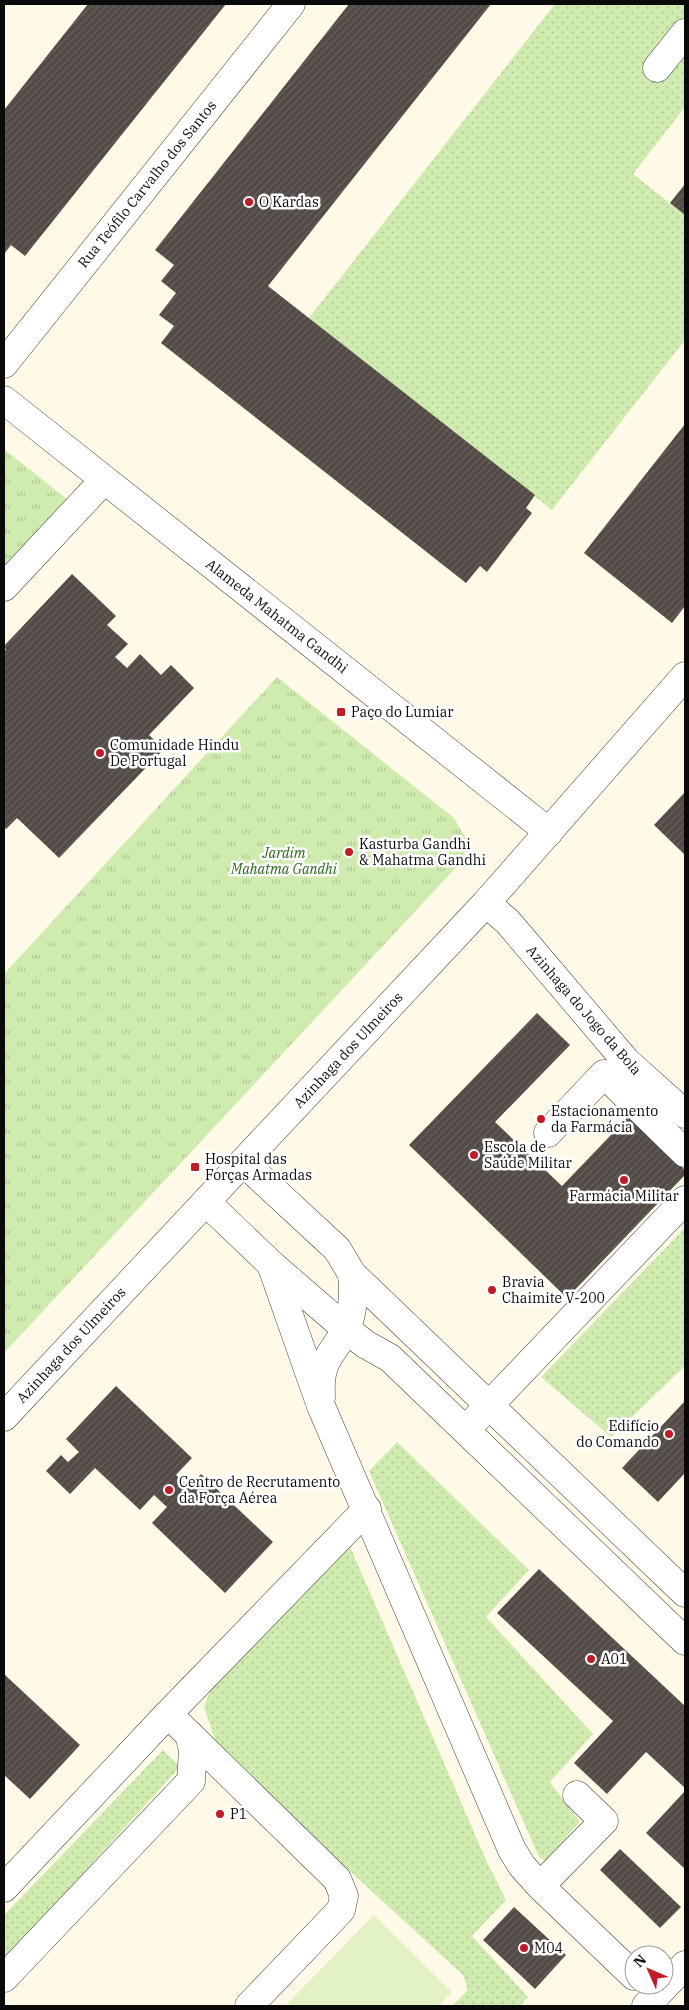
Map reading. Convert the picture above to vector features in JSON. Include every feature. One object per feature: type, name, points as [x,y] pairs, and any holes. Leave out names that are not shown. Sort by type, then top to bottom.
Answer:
[{"type":"street","name":"Rua Teófilo Carvalho dos Santos","points":[[4,364],[291,4]]},
{"type":"street","points":[[657,68],[685,32]]},
{"type":"street","name":"Alameda Mahatma Gandhi","points":[[4,400],[549,832]]},
{"type":"street","points":[[4,587],[104,480]]},
{"type":"street","name":"Azinhaga dos Ulmeiros","points":[[4,1417],[486,903],[685,676]]},
{"type":"street","name":"Azinhaga do Jogo da Bola","points":[[486,903],[508,922],[626,1061],[685,1114]]},
{"type":"street","points":[[548,1133],[604,1074],[685,1153]]},
{"type":"street","points":[[243,1162],[337,1249],[352,1274],[685,1593]]},
{"type":"street","points":[[465,1431],[685,1200]]},
{"type":"street","points":[[206,1202],[270,1264],[346,1329],[364,1344],[390,1358],[685,1641]]},
{"type":"street","points":[[270,1264],[321,1406],[512,1850],[522,1866],[540,1886],[624,1966]]},
{"type":"street","points":[[321,1406],[320,1379],[326,1359],[346,1329],[352,1311],[352,1274]]},
{"type":"street","points":[[4,1888],[366,1508]]},
{"type":"street","points":[[630,1589],[654,1563]]},
{"type":"street","points":[[168,1714],[337,1879],[344,1896],[342,1910],[249,2006]]},
{"type":"street","points":[[4,1978],[191,1781],[193,1750],[189,1734]]},
{"type":"street","points":[[540,1886],[604,1820],[577,1795]]},
{"type":"street","points":[[653,1998],[685,1964]]},
{"type":"green space","points":[[555,4],[685,4],[685,107],[633,174],[685,215],[685,340],[552,510],[309,318]]},
{"type":"green space","points":[[4,449],[87,515],[4,603]]},
{"type":"green space","name":"Jardim Mahatma Gandhi","points":[[277,677],[454,818],[468,842],[462,861],[4,1353],[4,974]]},
{"type":"green space","points":[[685,1228],[685,1366],[611,1437],[541,1377]]},
{"type":"green space","points":[[397,1442],[529,1570],[486,1617],[593,1734],[550,1782],[580,1822],[545,1861],[539,1857],[369,1471]]},
{"type":"green space","points":[[348,1542],[487,1862],[506,1900],[472,1936],[528,1997],[520,2006],[452,2006],[468,1990],[463,1975],[366,1886],[216,1743],[204,1707],[210,1691]]},
{"type":"green space","points":[[163,1750],[180,1767],[4,1960],[4,1915]]},
{"type":"green space","points":[[374,1915],[452,1992],[438,2006],[285,2006]]},
{"type":"building","points":[[88,4],[226,4],[25,256],[11,245],[4,254],[4,110]]},
{"type":"building","points":[[349,4],[491,4],[268,286],[535,495],[526,508],[532,513],[487,572],[480,566],[466,583],[161,343],[174,326],[159,315],[176,293],[161,281],[174,265],[155,250]]},
{"type":"building","points":[[685,184],[685,215],[670,203]]},
{"type":"building","points":[[685,424],[685,606],[672,623],[584,553]]},
{"type":"building","points":[[72,574],[116,616],[107,625],[128,644],[115,657],[127,668],[140,654],[161,675],[171,665],[194,688],[149,735],[164,749],[59,858],[17,818],[6,829],[4,827],[4,652],[6,650],[4,646]]},
{"type":"building","points":[[685,792],[685,855],[654,825]]},
{"type":"building","name":"Escola de Saúde Militar","points":[[537,1013],[570,1045],[495,1122],[562,1186],[629,1116],[685,1170],[685,1175],[567,1298],[409,1145]]},
{"type":"building","name":"Centro de Recrutamento da Força Aérea","points":[[116,1386],[192,1458],[176,1475],[189,1487],[201,1474],[273,1542],[225,1593],[152,1523],[167,1507],[154,1495],[140,1510],[95,1468],[70,1494],[46,1471],[61,1455],[68,1462],[79,1452],[66,1439]]},
{"type":"building","name":"Edifício do Comando","points":[[685,1401],[685,1476],[684,1474],[658,1502],[622,1468]]},
{"type":"building","name":"A01","points":[[539,1569],[685,1706],[685,1788],[646,1752],[607,1794],[574,1763],[613,1721],[497,1613]]},
{"type":"building","points":[[4,1674],[80,1745],[30,1799],[4,1775]]},
{"type":"building","points":[[685,1791],[685,1869],[646,1833]]},
{"type":"building","points":[[620,1849],[681,1907],[660,1928],[600,1870]]},
{"type":"building","name":"M04","points":[[514,1907],[566,1955],[535,1989],[483,1940]]},
{"type":"place","name":"O Kardas","points":[[249,202]]},
{"type":"place","name":"Paço do Lumiar","points":[[341,712]]},
{"type":"place","name":"Comunidade Hindu De Portugal","points":[[100,753]]},
{"type":"place","name":"Kasturba Gandhi & Mahatma Gandhi","points":[[349,852]]},
{"type":"place","name":"Estacionamento da Farmácia","points":[[541,1119]]},
{"type":"place","name":"Escola de Saúde Militar","points":[[474,1155]]},
{"type":"place","name":"Hospital das Forças Armadas","points":[[195,1167]]},
{"type":"place","name":"Farmácia Militar","points":[[624,1180]]},
{"type":"place","name":"Bravia Chaimite V-200","points":[[492,1290]]},
{"type":"place","name":"Edifício do Comando","points":[[669,1434]]},
{"type":"place","name":"Centro de Recrutamento da Força Aérea","points":[[169,1490]]},
{"type":"place","name":"A01","points":[[591,1659]]},
{"type":"place","name":"P1","points":[[220,1814]]},
{"type":"place","name":"M04","points":[[524,1948]]}]
